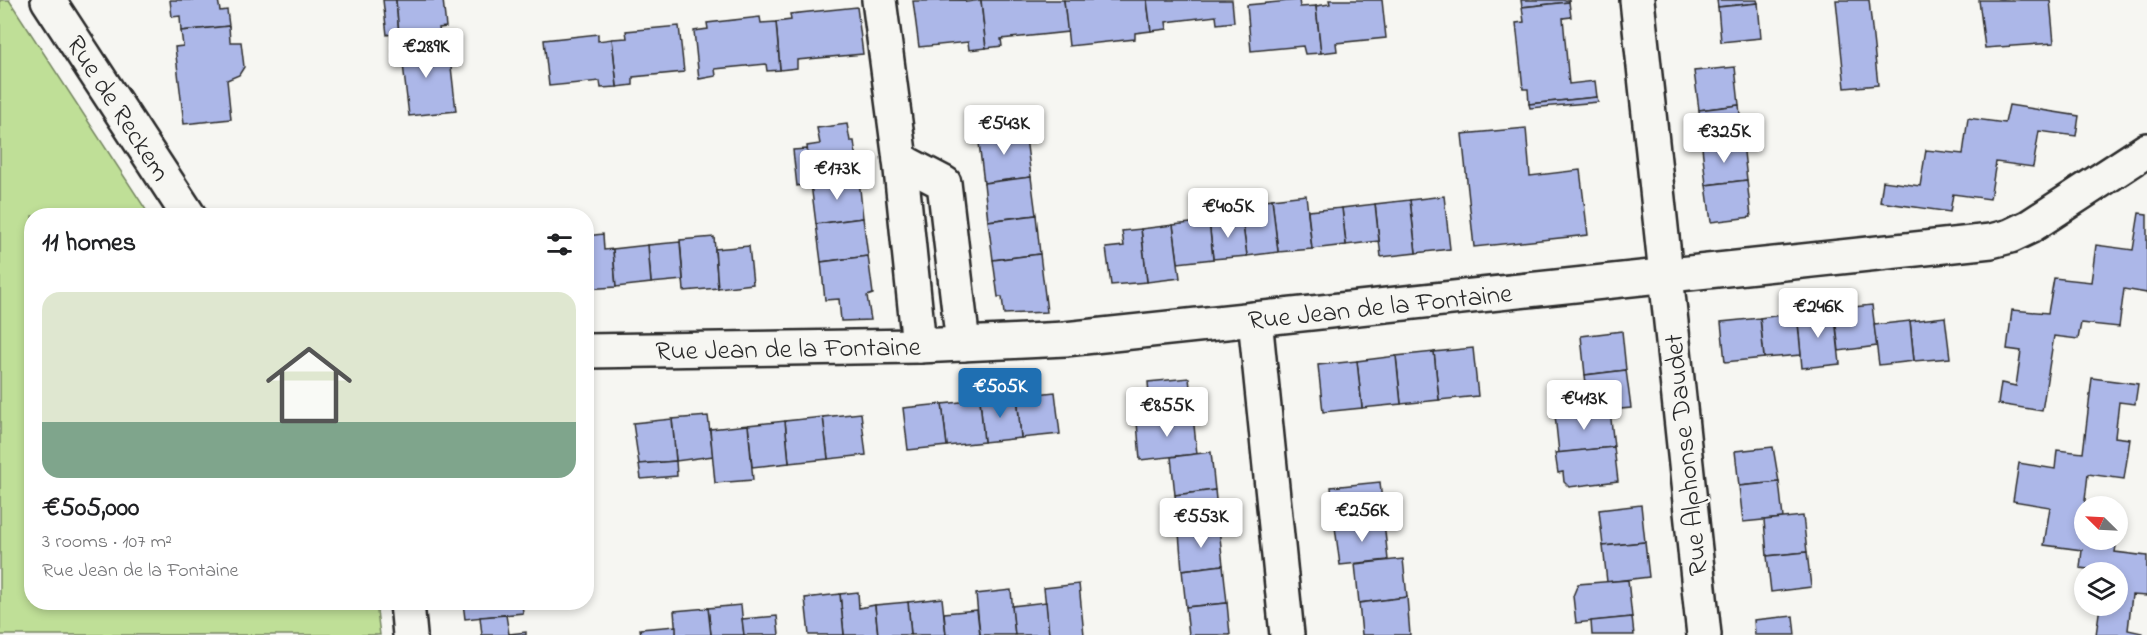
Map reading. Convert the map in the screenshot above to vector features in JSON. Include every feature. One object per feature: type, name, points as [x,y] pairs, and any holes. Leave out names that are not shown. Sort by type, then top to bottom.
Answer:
[{"type":"street","name":"Rue de Reckem","points":[[48,0],[184,208]]},
{"type":"street","points":[[879,0],[900,160],[919,346]]},
{"type":"street","name":"Rue Alphonse Daudet","points":[[1637,0],[1704,635]]},
{"type":"street","name":"Rue Jean de la Fontaine","points":[[594,351],[919,346],[1065,339],[1979,242],[2010,236],[2029,227],[2147,150]]},
{"type":"street","points":[[900,160],[945,183],[963,344]]},
{"type":"street","points":[[1255,319],[1287,635]]},
{"type":"street","points":[[408,610],[410,635]]},
{"type":"green space","points":[[0,0],[9,0],[145,208],[24,208],[24,610],[377,610],[380,635],[0,635]]},
{"type":"building","points":[[170,0],[218,0],[220,11],[227,10],[229,26],[181,31],[180,16],[172,17]]},
{"type":"building","points":[[383,0],[396,0],[399,33],[387,35]]},
{"type":"building","points":[[396,0],[443,0],[446,27],[439,28],[441,43],[392,48],[391,35],[399,33]]},
{"type":"building","points":[[965,0],[966,2],[981,0],[986,48],[969,50],[968,42],[919,47],[913,1]]},
{"type":"building","points":[[981,0],[1064,0],[1068,32],[1001,39],[1002,46],[986,48]]},
{"type":"building","points":[[1064,0],[1147,0],[1151,31],[1135,33],[1135,39],[1069,46]]},
{"type":"building","points":[[1147,0],[1232,0],[1234,22],[1217,24],[1216,16],[1166,22],[1167,29],[1151,31]]},
{"type":"building","points":[[1299,0],[1300,7],[1316,6],[1321,53],[1305,54],[1303,46],[1251,51],[1247,5]]},
{"type":"building","points":[[1329,0],[1382,0],[1386,38],[1336,43],[1337,51],[1321,53],[1316,6],[1330,4]]},
{"type":"building","points":[[1521,0],[1569,0],[1569,2],[1522,7]]},
{"type":"building","points":[[1717,0],[1757,0],[1758,3],[1718,7]]},
{"type":"building","points":[[1836,0],[1869,0],[1878,85],[1845,88]]},
{"type":"building","points":[[1979,0],[2050,0],[2054,43],[1985,48]]},
{"type":"building","points":[[1569,2],[1571,17],[1563,18],[1569,84],[1595,81],[1597,97],[1529,104],[1528,89],[1523,89],[1516,23],[1524,22],[1522,7]]},
{"type":"building","points":[[1758,3],[1761,38],[1721,42],[1718,7]]},
{"type":"building","points":[[857,7],[863,54],[797,60],[797,68],[780,70],[776,22],[791,20],[790,14]]},
{"type":"building","points":[[760,17],[761,23],[776,22],[780,70],[767,71],[766,64],[715,69],[716,76],[699,79],[694,31],[708,29],[707,23]]},
{"type":"building","points":[[229,26],[230,42],[241,42],[244,67],[239,75],[227,80],[231,119],[184,124],[175,47],[183,46],[181,31]]},
{"type":"building","points":[[679,26],[684,72],[633,77],[633,85],[617,87],[612,39],[627,38],[626,31]]},
{"type":"building","points":[[598,34],[598,41],[612,39],[617,87],[601,88],[600,81],[549,86],[544,40]]},
{"type":"building","points":[[441,43],[443,60],[450,58],[456,111],[409,116],[403,64],[394,65],[392,48]]},
{"type":"building","points":[[1735,67],[1739,105],[1699,110],[1694,71]]},
{"type":"building","points":[[1597,97],[1598,102],[1530,108],[1529,104]]},
{"type":"building","points":[[1739,105],[1743,143],[1702,147],[1699,110]]},
{"type":"building","points":[[2009,105],[2079,116],[2076,136],[2039,131],[2033,167],[1996,162],[1990,199],[1953,194],[1950,212],[1880,202],[1883,181],[1920,186],[1926,150],[1963,154],[1968,118],[2005,123]]},
{"type":"building","points":[[847,124],[850,141],[854,141],[859,179],[811,184],[807,146],[820,144],[817,128]]},
{"type":"building","points":[[1013,128],[1014,138],[1026,138],[1031,177],[984,183],[979,143],[984,141],[982,129]]},
{"type":"building","points":[[1526,128],[1530,176],[1580,170],[1588,235],[1474,247],[1462,134]]},
{"type":"building","points":[[1743,143],[1747,180],[1706,185],[1702,147]]},
{"type":"building","points":[[807,149],[811,184],[797,186],[793,150]]},
{"type":"building","points":[[1031,177],[1036,215],[988,221],[984,183]]},
{"type":"building","points":[[859,179],[863,218],[816,224],[811,184]]},
{"type":"building","points":[[1747,180],[1751,217],[1711,222],[1706,185]]},
{"type":"building","points":[[1306,195],[1312,249],[1278,252],[1272,199]]},
{"type":"building","points":[[1444,196],[1450,249],[1416,253],[1410,200]]},
{"type":"building","points":[[1272,199],[1278,252],[1247,256],[1240,203]]},
{"type":"building","points":[[1410,200],[1416,253],[1381,257],[1375,204]]},
{"type":"building","points":[[1375,204],[1379,241],[1346,245],[1342,208]]},
{"type":"building","points":[[1342,208],[1346,245],[1312,249],[1308,211]]},
{"type":"building","points":[[2139,213],[2147,214],[2147,293],[2124,289],[2119,327],[2081,323],[2078,339],[2054,336],[2042,411],[1998,404],[2001,383],[2016,386],[2021,351],[2007,349],[2012,310],[2048,313],[2054,278],[2091,282],[2096,245],[2133,250]]},
{"type":"building","points":[[1036,215],[1040,254],[993,260],[988,221]]},
{"type":"building","points":[[863,218],[868,256],[821,262],[816,224]]},
{"type":"building","points":[[1242,218],[1247,256],[1213,259],[1209,221]]},
{"type":"building","points":[[1209,221],[1213,259],[1178,263],[1173,225]]},
{"type":"building","points":[[1173,225],[1180,278],[1147,282],[1141,229]]},
{"type":"building","points":[[1141,229],[1147,282],[1111,285],[1106,248],[1124,246],[1122,231]]},
{"type":"building","points":[[603,234],[604,250],[613,249],[616,287],[594,288],[594,235]]},
{"type":"building","points":[[714,237],[718,288],[684,291],[680,240]]},
{"type":"building","points":[[680,242],[683,280],[651,283],[648,245]]},
{"type":"building","points":[[648,245],[651,283],[616,287],[613,249]]},
{"type":"building","points":[[749,246],[753,284],[718,288],[715,249]]},
{"type":"building","points":[[1040,254],[1047,312],[1004,314],[1002,297],[998,297],[993,260]]},
{"type":"building","points":[[868,256],[873,294],[867,296],[871,320],[841,321],[839,299],[825,300],[821,262]]},
{"type":"building","points":[[1872,305],[1877,346],[1839,351],[1834,309]]},
{"type":"building","points":[[1834,309],[1840,364],[1802,368],[1797,313]]},
{"type":"building","points":[[1797,313],[1801,355],[1764,358],[1760,318]]},
{"type":"building","points":[[1945,317],[1950,358],[1914,361],[1910,321]]},
{"type":"building","points":[[1760,318],[1764,358],[1725,362],[1721,322]]},
{"type":"building","points":[[1910,321],[1914,361],[1879,365],[1874,325]]},
{"type":"building","points":[[1622,331],[1626,370],[1585,375],[1581,336]]},
{"type":"building","points":[[1473,348],[1478,396],[1439,400],[1434,352]]},
{"type":"building","points":[[1434,352],[1439,400],[1401,404],[1396,356]]},
{"type":"building","points":[[1396,356],[1401,404],[1362,408],[1357,361]]},
{"type":"building","points":[[1357,361],[1362,408],[1323,412],[1318,365]]},
{"type":"building","points":[[1626,370],[1631,408],[1589,412],[1585,375]]},
{"type":"building","points":[[1189,378],[1193,416],[1151,421],[1148,382]]},
{"type":"building","points":[[2092,378],[2138,384],[2135,404],[2119,402],[2115,437],[2130,439],[2124,479],[2088,474],[2085,496],[2074,496],[2074,549],[2044,545],[2050,507],[2013,501],[2019,463],[2055,469],[2057,450],[2083,453]]},
{"type":"building","points":[[1055,392],[1060,434],[1021,438],[1017,396]]},
{"type":"building","points":[[1017,396],[1021,438],[984,442],[980,400]]},
{"type":"building","points":[[980,400],[984,442],[947,446],[942,404]]},
{"type":"building","points":[[942,404],[947,446],[908,450],[903,408]]},
{"type":"building","points":[[1610,410],[1614,447],[1559,453],[1555,415]]},
{"type":"building","points":[[861,413],[866,455],[828,459],[823,417]]},
{"type":"building","points":[[708,416],[713,456],[676,461],[672,419]]},
{"type":"building","points":[[1193,416],[1197,454],[1140,460],[1137,422]]},
{"type":"building","points":[[823,417],[828,459],[789,463],[785,421]]},
{"type":"building","points":[[672,419],[676,461],[639,464],[633,423]]},
{"type":"building","points":[[785,421],[789,463],[752,467],[748,425]]},
{"type":"building","points":[[748,425],[753,480],[715,483],[710,429]]},
{"type":"building","points":[[1614,447],[1618,481],[1569,487],[1564,482],[1563,472],[1558,473],[1555,453]]},
{"type":"building","points":[[1773,447],[1779,482],[1739,486],[1735,451]]},
{"type":"building","points":[[1211,452],[1215,490],[1175,495],[1171,457]]},
{"type":"building","points":[[676,461],[677,476],[641,479],[639,464]]},
{"type":"building","points":[[1380,482],[1384,522],[1335,527],[1331,487]]},
{"type":"building","points":[[1779,482],[1783,518],[1743,522],[1739,486]]},
{"type":"building","points":[[1215,490],[1219,528],[1179,533],[1175,495]]},
{"type":"building","points":[[1641,505],[1645,542],[1603,546],[1599,510]]},
{"type":"building","points":[[1803,516],[1807,552],[1767,556],[1764,520]]},
{"type":"building","points":[[1384,522],[1388,560],[1340,565],[1335,527]]},
{"type":"building","points":[[1219,528],[1223,565],[1182,570],[1179,533]]},
{"type":"building","points":[[1645,542],[1649,577],[1607,582],[1603,546]]},
{"type":"building","points":[[2082,550],[2115,550],[2115,552],[2147,556],[2147,596],[2132,595],[2128,630],[2142,633],[2142,635],[2096,635],[2099,616],[2128,616],[2128,562],[2081,562]]},
{"type":"building","points":[[1807,552],[1811,587],[1771,592],[1767,556]]},
{"type":"building","points":[[1403,559],[1407,597],[1359,603],[1355,564]]},
{"type":"building","points":[[1223,565],[1227,603],[1186,607],[1182,570]]},
{"type":"building","points":[[1628,580],[1632,617],[1576,623],[1573,596],[1578,584]]},
{"type":"building","points":[[1079,584],[1084,635],[1049,635],[1044,588]]},
{"type":"building","points":[[1011,590],[1015,635],[980,635],[976,594]]},
{"type":"building","points":[[858,592],[859,608],[875,605],[878,635],[844,635],[840,594]]},
{"type":"building","points":[[840,594],[844,635],[809,635],[805,598]]},
{"type":"building","points":[[1407,597],[1410,635],[1362,635],[1359,603]]},
{"type":"building","points":[[942,598],[946,635],[911,635],[908,602]]},
{"type":"building","points":[[908,602],[911,635],[878,635],[875,605]]},
{"type":"building","points":[[1046,602],[1049,635],[1015,635],[1012,606]]},
{"type":"building","points":[[1227,603],[1230,635],[1189,635],[1186,607]]},
{"type":"building","points":[[741,605],[744,635],[711,635],[708,608]]},
{"type":"building","points":[[708,608],[711,635],[676,635],[674,611]]},
{"type":"building","points":[[464,610],[523,610],[523,613],[465,619]]},
{"type":"building","points":[[977,610],[980,635],[946,635],[944,613]]},
{"type":"building","points":[[506,615],[509,634],[526,632],[526,635],[482,635],[480,617]]},
{"type":"building","points":[[777,616],[779,635],[744,635],[742,619]]},
{"type":"building","points":[[1793,616],[1795,635],[1755,635],[1754,620]]},
{"type":"building","points":[[1632,617],[1634,635],[1592,635],[1591,621]]},
{"type":"building","points":[[676,626],[676,635],[641,635],[640,629]]}]
